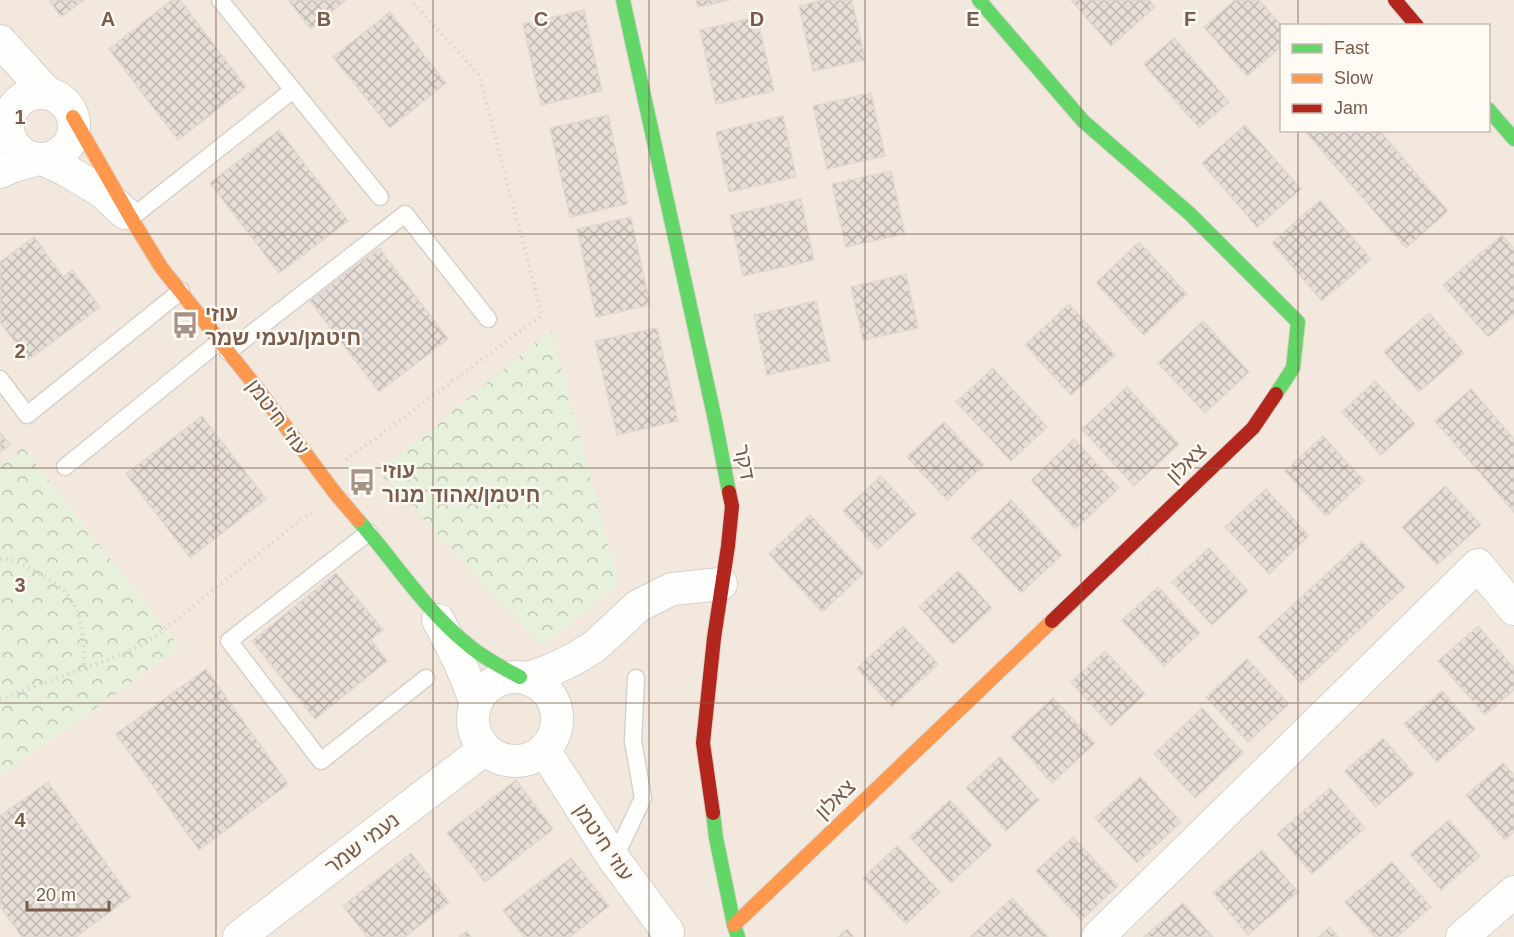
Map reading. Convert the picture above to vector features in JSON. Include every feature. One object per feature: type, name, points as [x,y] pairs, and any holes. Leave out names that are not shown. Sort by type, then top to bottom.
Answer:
[{"type":"street","name":"דקר","points":[[623,0],[716,420],[732,506],[703,743],[716,838],[736,931]]},
{"type":"street","name":"צאלון","points":[[736,931],[1252,428],[1293,368],[1298,322],[1190,214],[1083,121],[979,0]]},
{"type":"street","points":[[1395,0],[1415,24]]},
{"type":"street","points":[[0,41],[47,93],[67,105],[73,117],[74,128],[71,140],[55,157],[13,166],[0,172]]},
{"type":"street","points":[[0,65],[6,121],[13,146],[21,154],[41,160]]},
{"type":"street","points":[[6,121],[19,100],[35,93],[47,93]]},
{"type":"street","points":[[1490,111],[1514,139]]},
{"type":"street","name":"עוזי חיטמן","points":[[73,117],[161,267],[335,493],[433,611],[471,647],[492,662],[524,678]]},
{"type":"street","name":"עוזי חיטמן","points":[[41,160],[64,169],[101,191],[131,218]]},
{"type":"street","points":[[1098,937],[1478,565],[1514,609]]},
{"type":"street","points":[[524,678],[549,671],[576,658],[600,641],[638,606],[672,589],[722,584]]},
{"type":"street","name":"עוזי חיטמן","points":[[433,611],[467,678],[476,704]]},
{"type":"street","points":[[557,721],[574,681],[600,641]]},
{"type":"street","points":[[512,676],[524,678],[537,682],[550,694],[558,713],[557,726],[553,739],[544,750],[534,757],[521,761],[508,761],[485,749],[477,737],[473,723],[474,709],[480,696],[489,685],[512,676]]},
{"type":"street","name":"נעמי שמר","points":[[257,932],[485,749]]},
{"type":"street","name":"עוזי חיטמן","points":[[544,750],[614,859],[668,932]]},
{"type":"street","points":[[1461,937],[1514,892]]},
{"type":"lane","points":[[220,0],[381,197]]},
{"type":"lane","points":[[131,218],[293,90]]},
{"type":"lane","points":[[65,468],[224,346],[405,214],[488,319]]},
{"type":"lane","points":[[0,379],[27,415],[181,291]]},
{"type":"lane","points":[[369,532],[229,641],[321,761],[426,678]]},
{"type":"lane","points":[[614,859],[643,798],[633,741],[636,678]]},
{"type":"path","points":[[0,699],[84,669],[139,646],[163,630],[335,493]]},
{"type":"path","points":[[0,559],[6,558],[44,576],[70,597],[80,616],[84,669]]},
{"type":"shaded area","points":[[0,0],[1514,0],[1514,937],[0,937]]},
{"type":"green space","points":[[551,330],[619,584],[542,646],[379,472]]},
{"type":"green space","points":[[23,447],[180,648],[0,776],[0,465]]},
{"type":"building","points":[[49,0],[84,0],[61,17]]},
{"type":"building","points":[[172,0],[180,0],[246,87],[178,140],[109,49]]},
{"type":"building","points":[[288,0],[346,0],[311,29]]},
{"type":"building","points":[[696,0],[730,0],[698,7]]},
{"type":"building","points":[[823,0],[852,0],[865,60],[813,71],[799,6]]},
{"type":"building","points":[[1071,0],[1149,0],[1155,7],[1111,46]]},
{"type":"building","points":[[1235,0],[1259,0],[1280,24],[1280,48],[1247,76],[1204,27]]},
{"type":"building","points":[[584,10],[602,91],[541,105],[523,24]]},
{"type":"building","points":[[390,12],[446,83],[390,128],[333,57]]},
{"type":"building","points":[[757,17],[774,91],[716,104],[700,30]]},
{"type":"building","points":[[1174,38],[1229,102],[1199,128],[1144,64]]},
{"type":"building","points":[[871,93],[885,156],[827,169],[813,106]]},
{"type":"building","points":[[608,115],[627,204],[570,217],[550,128]]},
{"type":"building","points":[[783,116],[796,177],[729,192],[716,132]]},
{"type":"building","points":[[1245,125],[1301,189],[1257,227],[1202,163]]},
{"type":"building","points":[[279,130],[348,221],[279,273],[210,183]]},
{"type":"building","points":[[1306,132],[1381,132],[1448,211],[1406,248]]},
{"type":"building","points":[[891,171],[905,234],[846,247],[832,184]]},
{"type":"building","points":[[801,199],[814,260],[743,276],[730,215]]},
{"type":"building","points":[[1320,200],[1371,259],[1322,301],[1272,243]]},
{"type":"building","points":[[631,217],[650,305],[596,317],[577,229]]},
{"type":"building","points":[[1502,235],[1514,249],[1514,315],[1488,337],[1443,285]]},
{"type":"building","points":[[34,237],[63,277],[72,270],[100,307],[28,360],[0,322],[0,262]]},
{"type":"building","points":[[1139,242],[1187,294],[1144,335],[1096,283]]},
{"type":"building","points":[[379,248],[448,339],[379,392],[310,301]]},
{"type":"building","points":[[906,274],[918,328],[863,340],[851,287]]},
{"type":"building","points":[[816,301],[830,361],[767,375],[754,315]]},
{"type":"building","points":[[1069,304],[1115,355],[1071,395],[1025,345]]},
{"type":"building","points":[[1429,313],[1464,353],[1419,392],[1384,352]]},
{"type":"building","points":[[1203,321],[1249,372],[1205,413],[1158,363]]},
{"type":"building","points":[[657,328],[678,421],[617,435],[595,341]]},
{"type":"building","points":[[993,368],[1047,427],[1011,461],[956,402]]},
{"type":"building","points":[[1375,381],[1415,424],[1381,455],[1342,412]]},
{"type":"building","points":[[1127,387],[1179,444],[1134,486],[1082,429]]},
{"type":"building","points":[[1471,389],[1514,439],[1514,512],[1435,421]]},
{"type":"building","points":[[202,416],[266,499],[190,558],[126,474]]},
{"type":"building","points":[[944,422],[984,465],[947,500],[907,457]]},
{"type":"building","points":[[0,432],[10,445],[0,452]]},
{"type":"building","points":[[1323,436],[1364,481],[1326,516],[1285,471]]},
{"type":"building","points":[[1074,439],[1119,488],[1075,529],[1031,480]]},
{"type":"building","points":[[881,476],[916,514],[878,549],[843,511]]},
{"type":"building","points":[[1445,486],[1481,525],[1437,565],[1402,527]]},
{"type":"building","points":[[1266,489],[1309,536],[1269,574],[1225,527]]},
{"type":"building","points":[[1011,500],[1062,555],[1021,593],[971,538]]},
{"type":"building","points":[[810,515],[864,573],[822,612],[769,554]]},
{"type":"building","points":[[1362,541],[1405,587],[1301,684],[1258,637]]},
{"type":"building","points":[[1209,548],[1248,591],[1212,625],[1172,582]]},
{"type":"building","points":[[958,571],[992,608],[953,644],[919,607]]},
{"type":"building","points":[[336,573],[383,630],[371,640],[387,661],[315,719],[252,641]]},
{"type":"building","points":[[1158,587],[1200,633],[1164,666],[1122,620]]},
{"type":"building","points":[[903,626],[938,664],[892,707],[857,668]]},
{"type":"building","points":[[1478,626],[1514,668],[1514,690],[1485,715],[1438,661]]},
{"type":"building","points":[[1105,651],[1145,694],[1111,726],[1071,682]]},
{"type":"building","points":[[1247,659],[1289,704],[1248,742],[1206,697]]},
{"type":"building","points":[[206,669],[288,784],[199,850],[116,734]]},
{"type":"building","points":[[1442,691],[1475,729],[1437,762],[1404,724]]},
{"type":"building","points":[[1053,698],[1095,743],[1052,783],[1011,737]]},
{"type":"building","points":[[1202,708],[1243,753],[1195,798],[1154,754]]},
{"type":"building","points":[[1383,738],[1414,774],[1376,807],[1345,771]]},
{"type":"building","points":[[1000,757],[1039,800],[1006,831],[966,788]]},
{"type":"building","points":[[1503,763],[1514,775],[1514,832],[1505,840],[1466,795]]},
{"type":"building","points":[[1140,777],[1181,822],[1137,863],[1095,818]]},
{"type":"building","points":[[516,780],[553,829],[485,882],[447,833]]},
{"type":"building","points":[[48,782],[130,897],[76,937],[22,937],[0,906],[0,816]]},
{"type":"building","points":[[1330,788],[1365,828],[1312,874],[1277,834]]},
{"type":"building","points":[[950,800],[992,845],[951,883],[910,837]]},
{"type":"building","points":[[1449,820],[1480,856],[1441,890],[1410,854]]},
{"type":"building","points":[[1073,837],[1118,886],[1081,920],[1036,871]]},
{"type":"building","points":[[897,846],[940,892],[906,924],[863,878]]},
{"type":"building","points":[[1262,850],[1298,892],[1248,935],[1213,893]]},
{"type":"building","points":[[411,853],[449,902],[405,937],[367,937],[343,906]]},
{"type":"building","points":[[571,858],[609,906],[570,937],[524,937],[503,910]]},
{"type":"building","points":[[1392,862],[1431,907],[1397,937],[1375,937],[1345,902]]},
{"type":"building","points":[[1012,898],[1048,937],[970,937]]},
{"type":"building","points":[[1183,903],[1213,937],[1144,937]]},
{"type":"building","points":[[1330,927],[1338,937],[1318,937]]},
{"type":"building","points":[[847,929],[854,937],[838,937]]},
{"type":"building","points":[[467,931],[471,937],[459,937]]},
{"type":"traffic: fast","points":[[623,0],[729,492]]},
{"type":"traffic: fast","points":[[979,0],[1083,121],[1190,214],[1298,322],[1293,368],[1276,394]]},
{"type":"traffic: fast","points":[[1490,111],[1514,139]]},
{"type":"traffic: fast","points":[[358,520],[426,603],[456,634],[483,656],[520,677]]},
{"type":"traffic: fast","points":[[713,813],[716,838],[738,937]]},
{"type":"traffic: slow","points":[[73,117],[161,267],[358,520]]},
{"type":"traffic: slow","points":[[734,925],[1052,621]]},
{"type":"traffic: jam","points":[[1395,0],[1415,24]]},
{"type":"traffic: jam","points":[[1052,621],[1253,428],[1276,394]]},
{"type":"traffic: jam","points":[[713,813],[703,743],[714,638],[728,546],[732,506],[729,492]]},
{"type":"place","name":"עוזי חיטמן/נעמי שמר","points":[[185,325]]},
{"type":"place","name":"עוזי חיטמן/אהוד מנור","points":[[362,482]]}]
